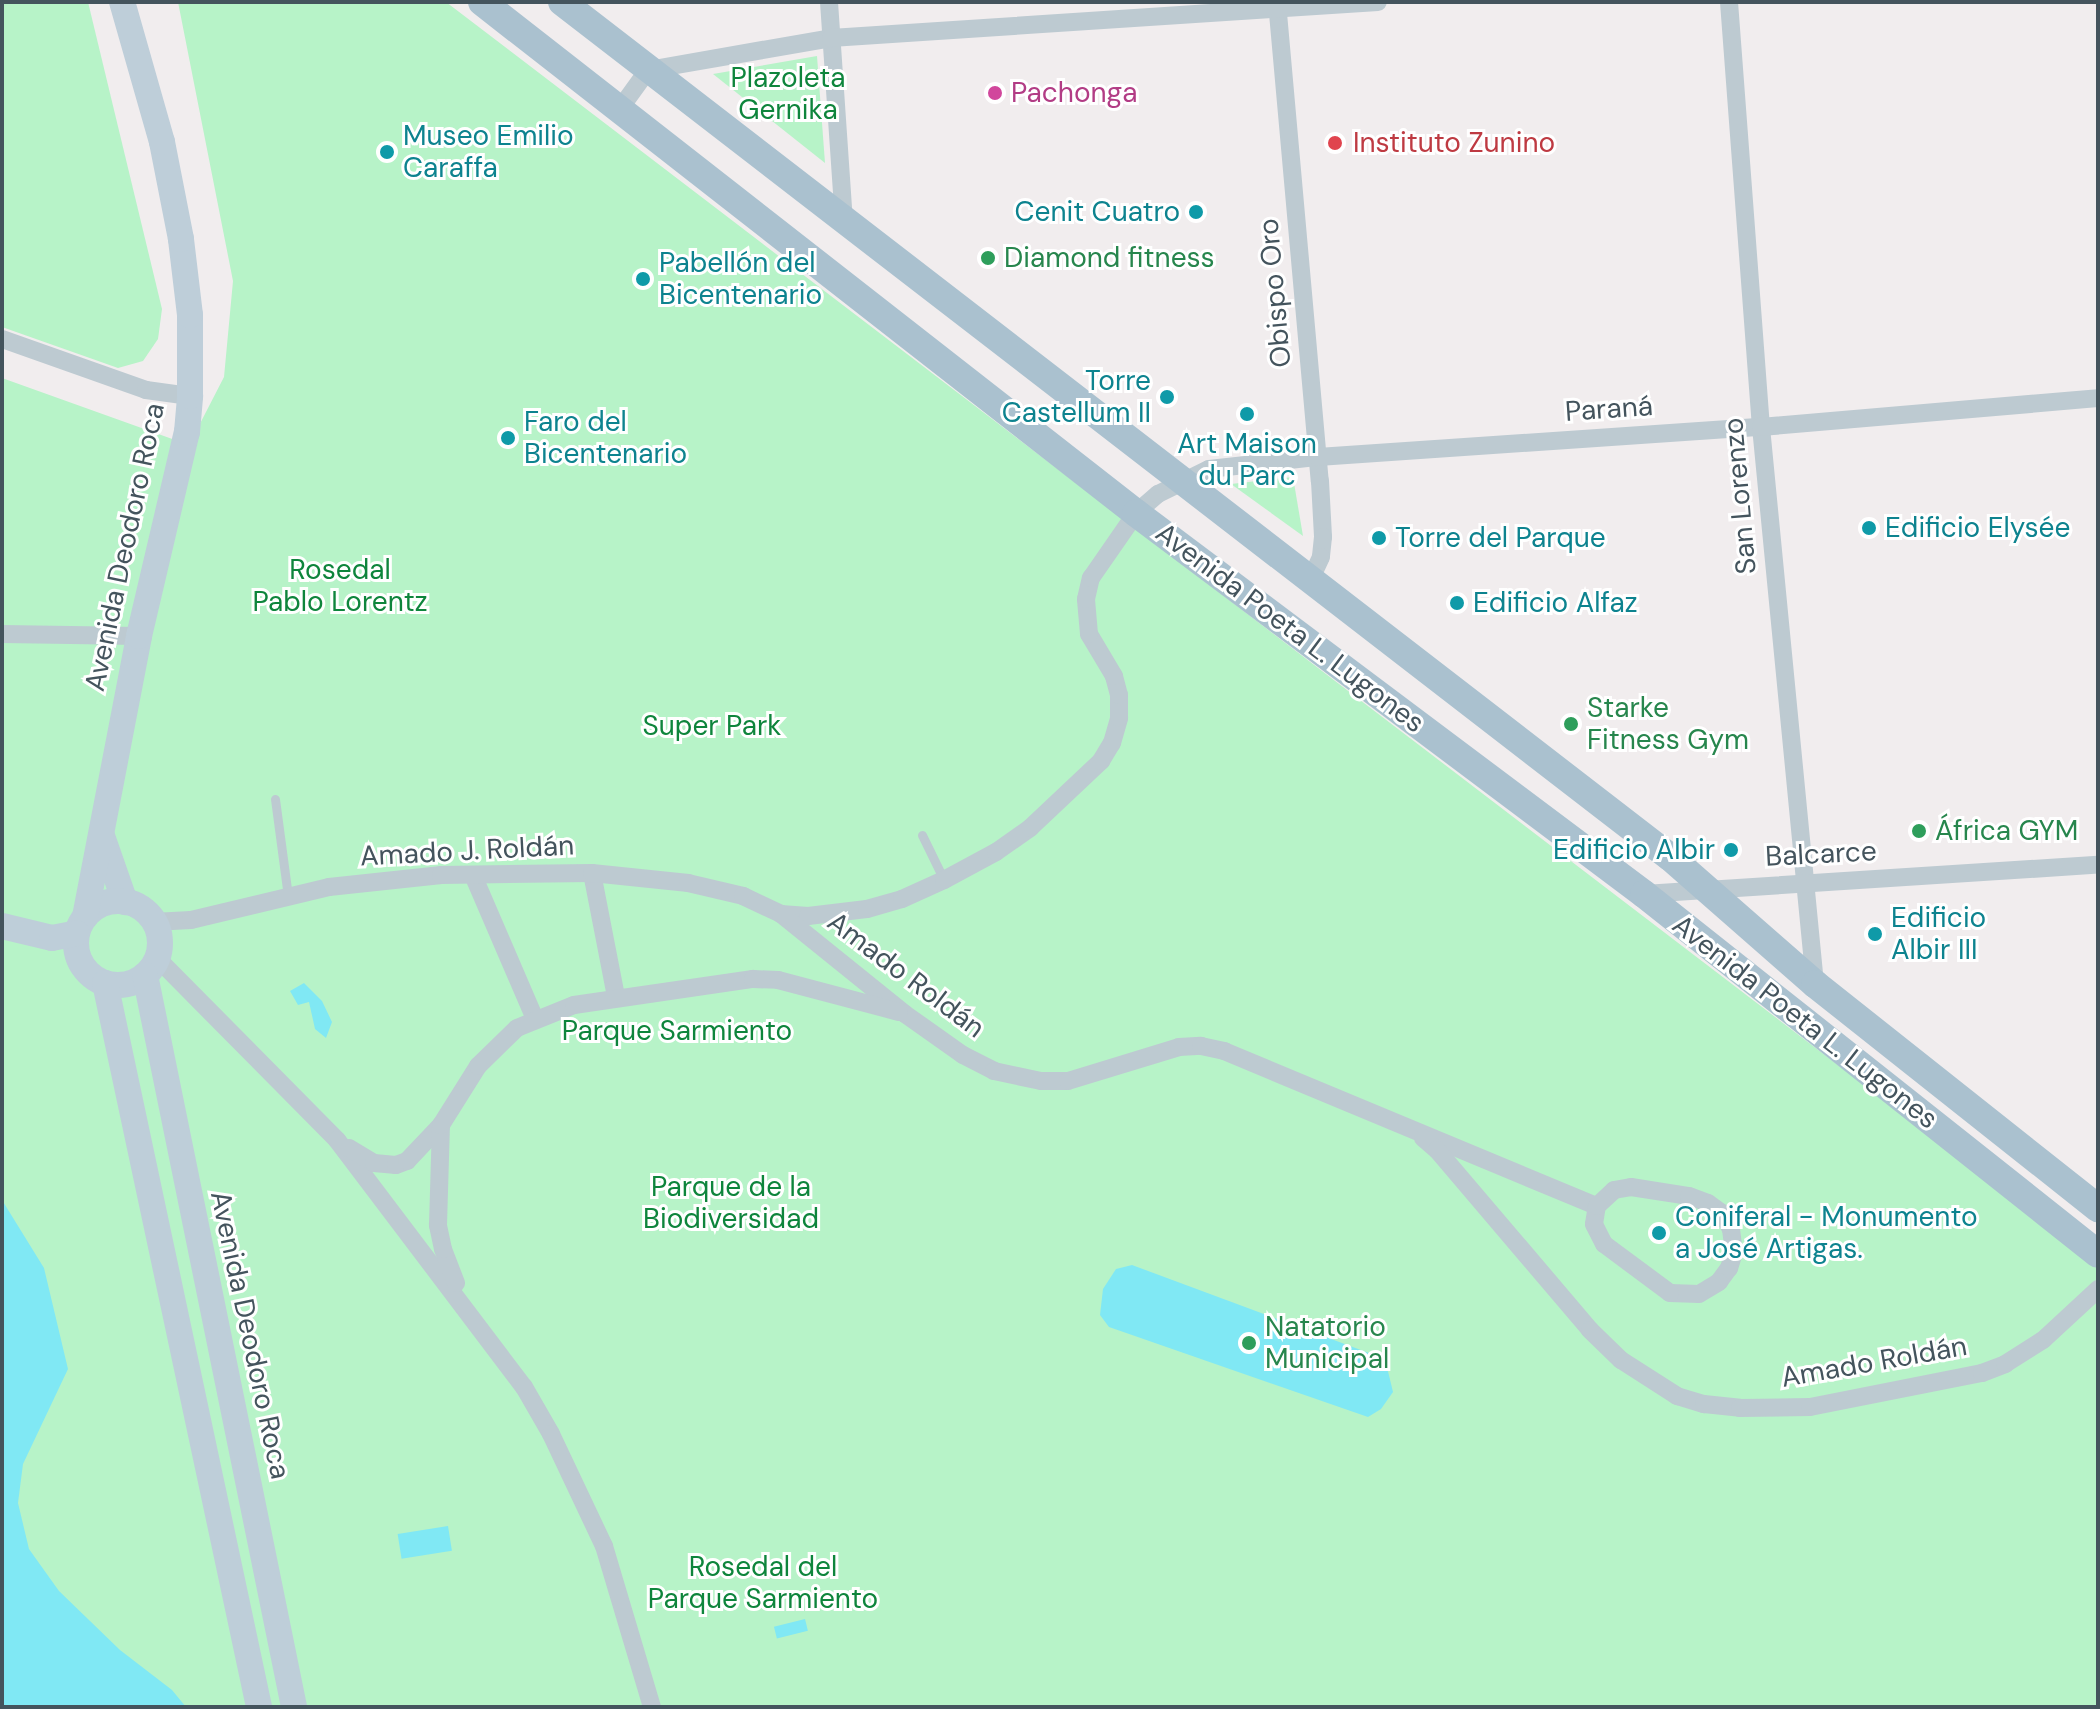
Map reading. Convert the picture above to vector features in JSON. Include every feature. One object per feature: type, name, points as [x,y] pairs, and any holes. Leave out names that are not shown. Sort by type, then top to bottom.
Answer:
[{"type":"main road","name":"Avenida Deodoro Roca","points":[[81,925],[139,636],[187,432],[190,396],[190,315],[181,239],[162,142],[122,2]]},
{"type":"main road","name":"Avenida Deodoro Roca","points":[[131,2],[133,44]]},
{"type":"main road","name":"Avenida Poeta L. Lugones","points":[[482,2],[1136,513],[1644,894],[2098,1254]]},
{"type":"main road","name":"Avenida Poeta L. Lugones","points":[[562,2],[844,222],[1311,578],[1707,889],[1815,984],[2098,1208]]},
{"type":"main road","points":[[100,828],[125,902]]},
{"type":"main road","points":[[2,926],[52,938],[81,925],[103,904],[125,902],[146,912],[153,922],[160,946],[151,967],[119,985],[105,983],[84,968],[76,945],[81,925]]},
{"type":"main road","name":"Avenida Deodoro Roca","points":[[151,967],[294,1707]]},
{"type":"main road","points":[[105,983],[259,1707]]},
{"type":"street","points":[[829,2],[844,222]]},
{"type":"street","points":[[619,110],[648,70],[831,38],[1277,5],[1378,2]]},
{"type":"street","name":"San Lorenzo","points":[[1729,2],[1761,427],[1815,984]]},
{"type":"street","name":"Obispo Oro","points":[[1277,5],[1323,537],[1321,557],[1311,578]]},
{"type":"street","points":[[2,339],[146,390],[190,396]]},
{"type":"street","name":"Paraná","points":[[781,914],[822,915],[867,909],[902,899],[944,880],[996,852],[1030,828],[1101,761],[1112,743],[1119,718],[1119,695],[1114,676],[1089,634],[1086,599],[1091,578],[1136,513],[1158,494],[1209,469],[1318,457],[1761,427],[2098,398]]},
{"type":"street","points":[[2,634],[139,636]]},
{"type":"street","name":"Balcarce","points":[[1644,894],[2098,865]]},
{"type":"street","points":[[592,873],[616,997]]},
{"type":"street","name":"Amado J. Roldán","points":[[153,922],[191,920],[329,887],[473,875],[592,873],[688,883],[743,896],[781,914]]},
{"type":"street","points":[[473,875],[535,1019]]},
{"type":"street","name":"Amado Roldán","points":[[781,914],[905,1014],[963,1055],[1013,1076],[1068,1081],[1158,1052],[1201,1046],[1224,1051],[1597,1206]]},
{"type":"street","points":[[151,967],[337,1140],[465,1305],[524,1387],[604,1546],[652,1707]]},
{"type":"street","points":[[337,1140],[385,1166],[407,1161],[441,1125],[478,1066],[496,1044],[555,1009],[616,997],[765,980],[905,1014]]},
{"type":"street","points":[[441,1125],[438,1225],[443,1249],[465,1305]]},
{"type":"street","name":"Amado Roldán","points":[[1411,1129],[1437,1150],[1590,1330],[1621,1360],[1677,1396],[1704,1404],[1740,1408],[1810,1407],[1982,1373],[2005,1364],[2043,1340],[2098,1289]]},
{"type":"street","points":[[1625,1187],[1689,1196],[1708,1203],[1722,1213],[1731,1229],[1734,1246],[1732,1263],[1719,1282],[1704,1292],[1670,1293],[1604,1244],[1594,1224],[1597,1206],[1609,1193],[1625,1187]]},
{"type":"lane","points":[[275,799],[288,896]]},
{"type":"lane","points":[[922,835],[944,880]]},
{"type":"green space","points":[[2,2],[88,2],[162,309],[158,339],[143,361],[118,368],[2,327]]},
{"type":"green space","name":"Parque Sarmiento","points":[[178,2],[446,2],[2041,1220],[2098,1267],[2098,1707],[2,1707],[2,378],[189,445],[224,377],[233,281]]},
{"type":"green space","name":"Plazoleta Gernika","points":[[817,56],[825,163],[713,74]]},
{"type":"green space","points":[[1293,477],[1303,536],[1231,484]]},
{"type":"water","points":[[304,983],[322,1001],[332,1022],[326,1038],[315,1029],[309,1002],[298,1005],[290,991]]},
{"type":"water","points":[[2,1200],[44,1268],[68,1369],[23,1464],[18,1503],[29,1549],[59,1591],[120,1650],[172,1690],[186,1707],[2,1707]]},
{"type":"water","name":"Natatorio Municipal","points":[[1132,1265],[1385,1359],[1393,1392],[1381,1409],[1368,1417],[1109,1327],[1100,1315],[1103,1289],[1116,1269]]},
{"type":"water","points":[[448,1526],[452,1551],[402,1559],[398,1534]]},
{"type":"water","points":[[805,1619],[808,1631],[777,1638],[774,1627]]},
{"type":"place","name":"Pachonga","points":[[995,93]]},
{"type":"place","name":"Instituto Zunino","points":[[1335,143]]},
{"type":"place","name":"Museo Emilio Caraffa","points":[[387,152]]},
{"type":"place","name":"Cenit Cuatro","points":[[1196,212]]},
{"type":"place","name":"Diamond fitness","points":[[988,258]]},
{"type":"place","name":"Pabellón del Bicentenario","points":[[643,279]]},
{"type":"place","name":"Torre Castellum II","points":[[1167,397]]},
{"type":"place","name":"Art Maison du Parc","points":[[1247,414]]},
{"type":"place","name":"Faro del Bicentenario","points":[[508,438]]},
{"type":"place","name":"Edificio Elysée","points":[[1869,528]]},
{"type":"place","name":"Torre del Parque","points":[[1379,538]]},
{"type":"place","name":"Edificio Alfaz","points":[[1457,603]]},
{"type":"place","name":"Starke Fitness Gym","points":[[1571,724]]},
{"type":"place","name":"África GYM","points":[[1919,831]]},
{"type":"place","name":"Edificio Albir","points":[[1731,850]]},
{"type":"place","name":"Edificio Albir III","points":[[1875,934]]},
{"type":"place","name":"Coniferal - Monumento a José Artigas.","points":[[1659,1233]]},
{"type":"place","name":"Natatorio Municipal","points":[[1249,1343]]},
{"type":"park label","name":"Rosedal Pablo Lorentz","points":[[340,586]]},
{"type":"park label","name":"Super Park","points":[[712,726]]},
{"type":"park label","name":"Parque de la Biodiversidad","points":[[731,1203]]},
{"type":"park label","name":"Rosedal del Parque Sarmiento","points":[[763,1583]]}]
